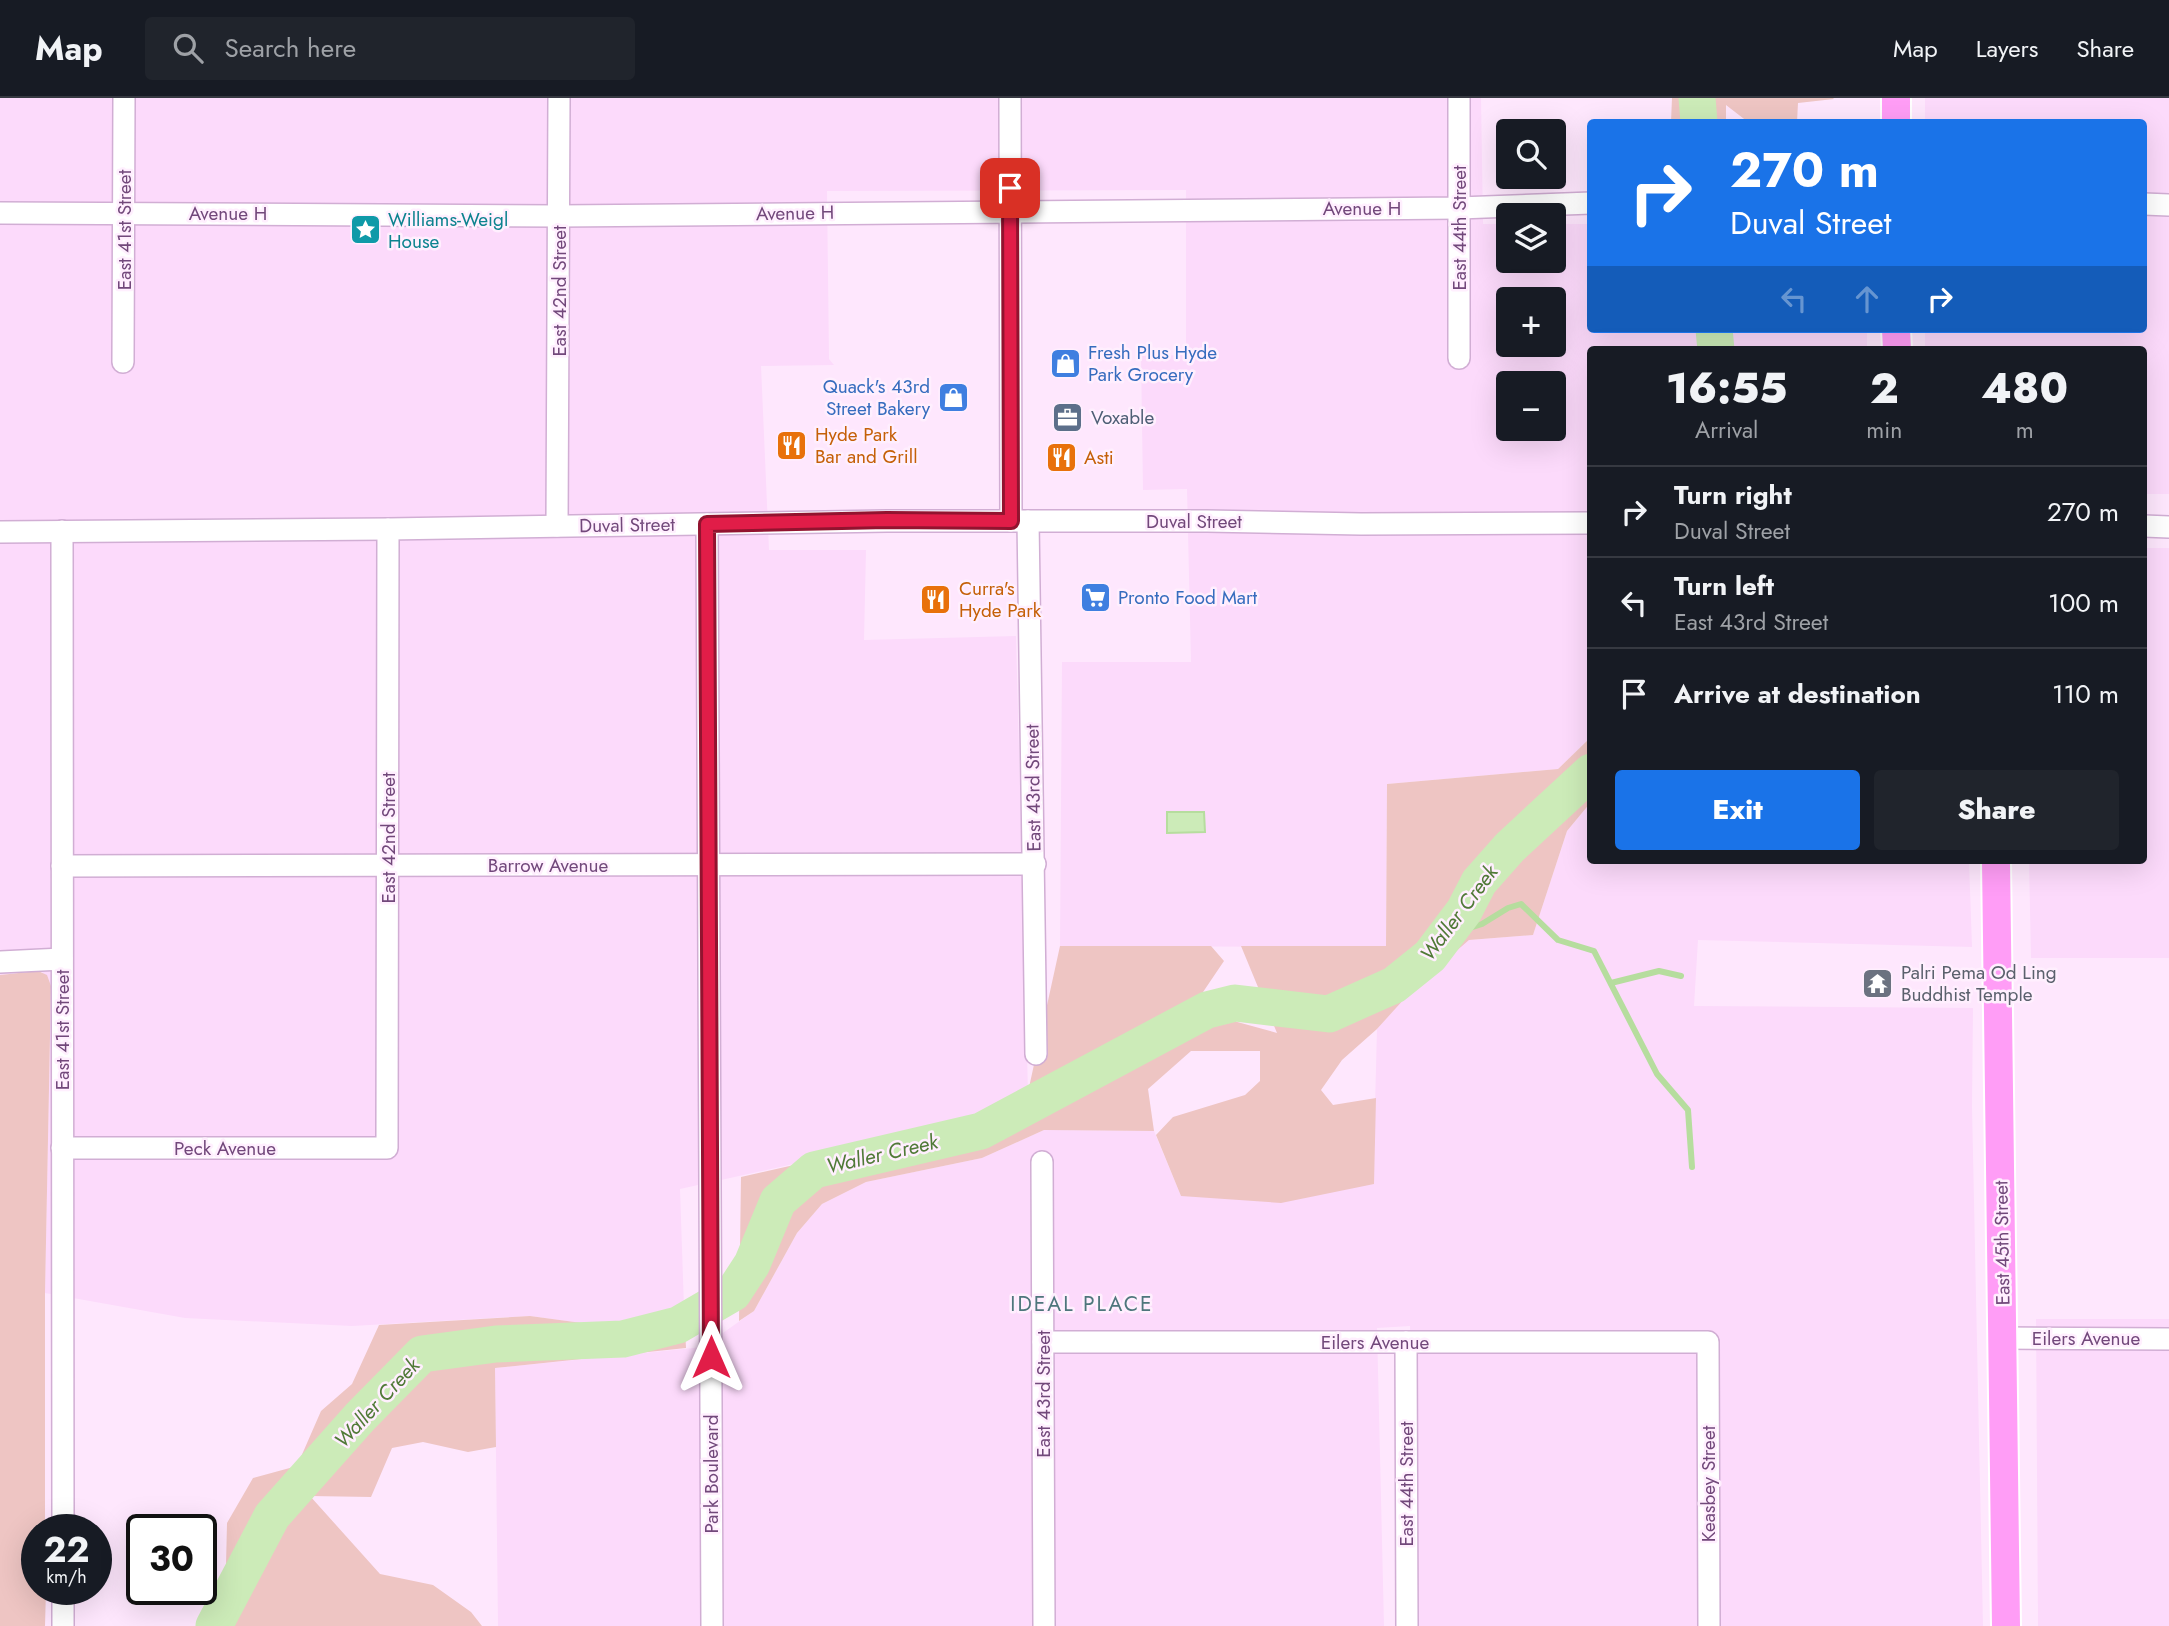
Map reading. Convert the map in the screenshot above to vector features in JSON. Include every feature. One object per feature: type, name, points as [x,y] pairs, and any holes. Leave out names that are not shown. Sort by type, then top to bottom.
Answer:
[{"type":"main road","points":[[1896,98],[1896,119]]},
{"type":"main road","name":"East 45th Street","points":[[1996,864],[2007,1626]]},
{"type":"street","name":"East 41st Street","points":[[123,362],[124,98]]},
{"type":"street","name":"East 42nd Street","points":[[557,526],[559,98]]},
{"type":"street","name":"East 43rd Street","points":[[1010,98],[1010,211],[1019,521],[1035,864],[1036,1054]]},
{"type":"street","name":"East 44th Street","points":[[1459,98],[1459,358]]},
{"type":"street","name":"Avenue H","points":[[0,213],[559,216],[1459,208],[1587,203]]},
{"type":"street","points":[[2147,204],[2169,205]]},
{"type":"street","name":"Duval Street","points":[[0,532],[388,529],[887,520],[1587,523]]},
{"type":"street","name":"Park Boulevard","points":[[707,524],[712,1626]]},
{"type":"street","points":[[2147,526],[2169,527]]},
{"type":"street","name":"East 42nd Street","points":[[387,1148],[388,529]]},
{"type":"street","name":"East 41st Street","points":[[62,531],[63,1514]]},
{"type":"street","name":"Barrow Avenue","points":[[62,866],[1035,864]]},
{"type":"street","points":[[0,962],[62,960]]},
{"type":"street","name":"Peck Avenue","points":[[62,1148],[387,1148]]},
{"type":"street","name":"East 43rd Street","points":[[1042,1162],[1044,1626]]},
{"type":"street","name":"Eilers Avenue","points":[[2003,1338],[2169,1339]]},
{"type":"street","name":"Eilers Avenue","points":[[1043,1342],[1708,1342]]},
{"type":"street","name":"East 44th Street","points":[[1406,1342],[1407,1626]]},
{"type":"street","name":"Keasbey Street","points":[[1708,1342],[1709,1626]]},
{"type":"street","points":[[63,1605],[63,1626]]},
{"type":"shaded area","points":[[0,98],[1481,98],[1483,224],[1496,224],[1496,273],[1566,273],[1566,224],[1587,224],[1587,333],[1698,333],[1700,346],[1587,346],[1587,741],[1558,769],[1387,784],[1386,947],[1060,946],[1062,662],[1191,662],[1187,489],[1143,490],[1141,356],[1186,355],[1186,190],[827,191],[829,359],[834,365],[761,366],[769,550],[866,550],[864,640],[1016,636],[1028,1092],[961,1127],[680,1189],[684,1308],[619,1328],[530,1316],[352,1326],[185,1318],[45,1293],[51,986],[42,972],[0,975]]},
{"type":"shaded area","points":[[1672,98],[1834,99],[1798,103],[1797,119],[1744,119],[1726,105],[1726,119],[1671,119]]},
{"type":"shaded area","points":[[1925,98],[2169,98],[2169,494],[2147,494],[2147,346],[1925,346],[1925,333],[2147,333],[2147,119],[1925,119]]},
{"type":"shaded area","points":[[1698,333],[1732,333],[1733,346],[1700,346]]},
{"type":"shaded area","points":[[1732,333],[1867,333],[1867,346],[1733,346]]},
{"type":"shaded area","points":[[2147,548],[2169,548],[2169,958],[2031,958],[2029,864],[2147,864]]},
{"type":"shaded area","points":[[1587,741],[1587,807],[1567,831],[1533,935],[1469,940],[1415,987],[1377,1029],[1342,1060],[1321,1090],[1333,1105],[1376,1098],[1374,1184],[1281,1203],[1181,1196],[1156,1135],[1173,1117],[1245,1095],[1260,1081],[1260,1051],[1191,1051],[1148,1089],[1154,1131],[1044,1130],[982,1158],[866,1182],[822,1204],[797,1233],[754,1311],[739,1321],[741,1177],[961,1127],[1028,1092],[1060,946],[1211,946],[1224,961],[1201,995],[1201,1021],[1230,1020],[1277,1033],[1241,946],[1386,946],[1387,784],[1558,769]]},
{"type":"shaded area","points":[[1587,807],[1587,864],[1969,864],[1972,947],[1698,940],[1694,1006],[1973,1008],[1972,1107],[1983,1626],[1416,1626],[1410,1326],[1377,1328],[1384,1626],[498,1626],[495,1368],[703,1347],[754,1311],[797,1233],[822,1204],[866,1182],[982,1158],[1044,1130],[1154,1131],[1181,1196],[1373,1184],[1377,1029],[1415,986],[1469,940],[1533,935],[1567,831]]},
{"type":"shaded area","points":[[1167,812],[1204,812],[1205,832],[1167,833]]},
{"type":"shaded area","points":[[38,971],[47,975],[51,986],[45,1293],[45,1514],[21,1514],[21,1605],[46,1605],[45,1626],[0,1626],[0,975]]},
{"type":"shaded area","points":[[684,1308],[686,1348],[495,1368],[496,1447],[468,1452],[423,1442],[392,1448],[371,1497],[310,1496],[380,1574],[433,1585],[471,1612],[482,1626],[229,1626],[227,1523],[253,1478],[297,1466],[321,1411],[352,1384],[379,1325],[530,1316],[619,1328]]},
{"type":"shaded area","points":[[2036,1319],[2169,1319],[2169,1626],[2038,1626]]},
{"type":"waterway","name":"Waller Creek","points":[[1697,98],[1699,119]]},
{"type":"waterway","name":"Waller Creek","points":[[1714,333],[1716,346]]},
{"type":"waterway","name":"Waller Creek","points":[[214,1626],[272,1516],[360,1417],[422,1354],[496,1344],[623,1339],[678,1325],[733,1293],[752,1264],[778,1201],[814,1170],[981,1131],[1207,1010],[1235,1003],[1329,1014],[1394,985],[1430,956],[1464,911],[1479,882],[1510,847],[1587,776]]},
{"type":"waterway","points":[[1445,936],[1482,924],[1508,908],[1521,904],[1558,940],[1594,951],[1657,1074],[1688,1110],[1692,1167]]},
{"type":"waterway","points":[[1611,983],[1659,971],[1681,976]]},
{"type":"place","name":"Williams-Weigl House","points":[[365,230]]},
{"type":"place","name":"Fresh Plus Hyde Park Grocery","points":[[1065,363]]},
{"type":"place","name":"Quack's 43rd Street Bakery","points":[[953,397]]},
{"type":"place","name":"Voxable","points":[[1068,417]]},
{"type":"place","name":"Hyde Park Bar and Grill","points":[[792,445]]},
{"type":"place","name":"Asti","points":[[1061,457]]},
{"type":"place","name":"Pronto Food Mart","points":[[1095,597]]},
{"type":"place","name":"Curra's Hyde Park","points":[[936,599]]},
{"type":"place","name":"Palri Pema Od Ling Buddhist Temple","points":[[1878,983]]},
{"type":"district","name":"IDEAL PLACE","points":[[1082,1304]]},
{"type":"route","points":[[711,1357],[707,524],[887,520],[1011,521],[1010,188]]}]
